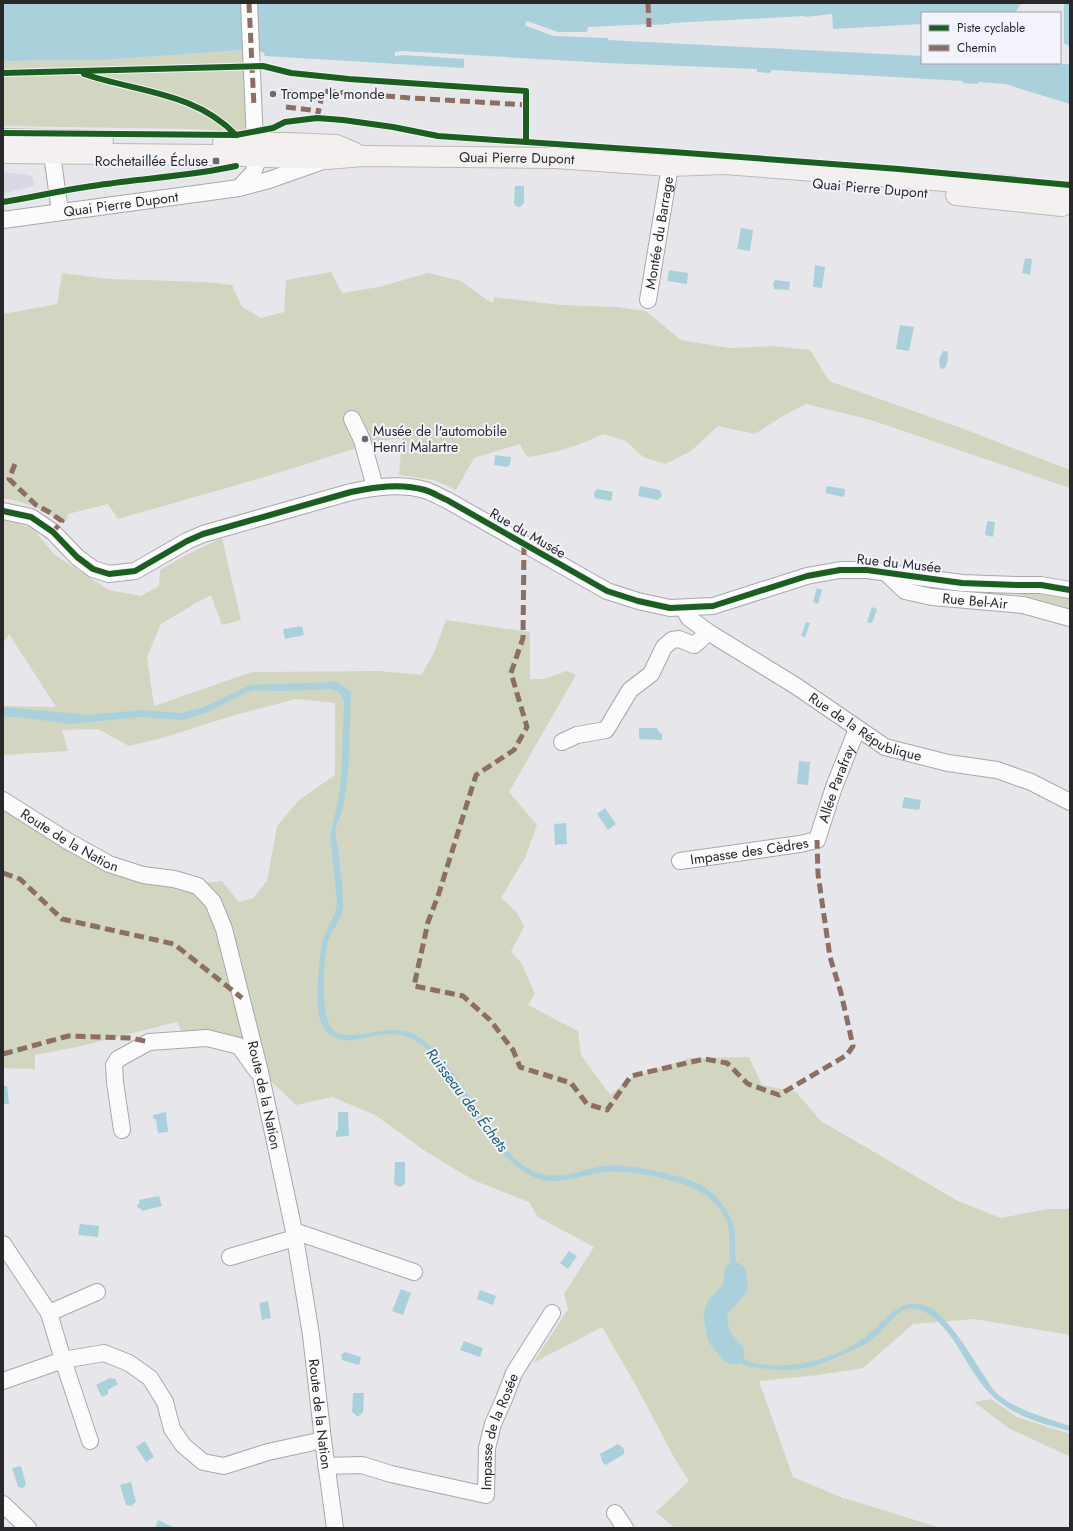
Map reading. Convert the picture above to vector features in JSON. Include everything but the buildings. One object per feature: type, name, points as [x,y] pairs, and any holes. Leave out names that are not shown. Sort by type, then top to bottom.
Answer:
[{"type":"main road","points":[[3,139],[255,150]]},
{"type":"main road","name":"Quai Pierre Dupont","points":[[255,150],[288,143],[336,145],[362,156]]},
{"type":"main road","points":[[3,153],[215,155],[255,150]]},
{"type":"main road","name":"Quai Pierre Dupont","points":[[255,150],[327,159],[362,156],[555,158],[670,166],[724,164],[1010,186],[1070,194]]},
{"type":"main road","name":"Quai Pierre Dupont","points":[[670,166],[723,176],[1070,206]]},
{"type":"street","points":[[239,188],[253,173],[256,165],[249,3]]},
{"type":"street","points":[[52,154],[60,212]]},
{"type":"street","name":"Quai Pierre Dupont","points":[[3,220],[239,188],[269,180],[327,159]]},
{"type":"street","name":"Montée du Barrage","points":[[648,300],[670,166]]},
{"type":"street","points":[[352,419],[362,440],[375,487]]},
{"type":"street","name":"Rue du Musée","points":[[3,511],[31,517],[53,532],[77,557],[93,569],[109,574],[135,571],[187,540],[203,534],[351,492],[375,487],[401,486],[425,490],[468,512],[607,591],[638,602],[670,608],[713,606],[807,576],[840,570],[867,570],[962,583],[1016,585],[1041,584],[1070,590]]},
{"type":"street","name":"Rue Bel-Air","points":[[886,573],[905,591],[932,598],[1023,605],[1070,618]]},
{"type":"street","name":"Rue de la République","points":[[683,608],[689,618],[708,632],[796,686],[885,747],[948,763],[997,770],[1031,782],[1070,802]]},
{"type":"street","points":[[562,742],[577,736],[606,730],[630,690],[651,674],[664,647],[672,640],[679,639],[694,645],[708,632]]},
{"type":"street","name":"Allée Parafray","points":[[817,840],[834,787],[857,729]]},
{"type":"street","name":"Route de la Nation","points":[[3,800],[109,864],[143,875],[198,886],[213,902],[224,930],[260,1072],[295,1234],[311,1334],[326,1466],[335,1528]]},
{"type":"street","name":"Impasse des Cèdres","points":[[680,862],[800,844],[817,840]]},
{"type":"street","points":[[122,1130],[114,1065],[118,1059],[149,1042],[208,1038],[239,1046],[256,1070],[260,1072]]},
{"type":"street","points":[[230,1257],[295,1234],[414,1272]]},
{"type":"street","points":[[3,1244],[49,1313],[62,1360],[90,1440]]},
{"type":"street","points":[[49,1313],[97,1292]]},
{"type":"street","name":"Impasse de la Rosée","points":[[326,1466],[362,1465],[391,1474],[486,1495],[487,1448],[493,1424],[514,1372],[552,1313]]},
{"type":"street","points":[[3,1381],[62,1360],[104,1353],[129,1363],[150,1378],[165,1402],[172,1429],[183,1445],[203,1462],[224,1466],[268,1452],[323,1440]]},
{"type":"street","points":[[3,1504],[28,1528]]},
{"type":"street","points":[[615,1513],[625,1528]]},
{"type":"shaded area","points":[[3,172],[30,175],[34,180],[33,186],[3,194]]},
{"type":"green space","points":[[243,50],[249,127],[240,132],[193,129],[3,126],[3,61],[103,60]]},
{"type":"green space","points":[[331,272],[342,293],[379,287],[428,273],[461,281],[490,302],[494,302],[494,297],[561,305],[616,307],[646,311],[681,340],[730,348],[772,346],[810,350],[829,381],[964,429],[1070,470],[1070,488],[871,420],[806,404],[781,417],[755,434],[718,426],[691,451],[665,464],[643,457],[626,441],[603,434],[584,443],[565,449],[527,457],[520,444],[474,458],[456,490],[434,480],[399,475],[402,438],[379,441],[268,476],[118,519],[108,504],[68,514],[66,521],[62,524],[42,510],[3,498],[3,314],[57,304],[62,273],[109,279],[207,282],[232,285],[242,307],[261,318],[284,312],[286,280]]},
{"type":"green space","points":[[3,517],[33,529],[55,555],[109,590],[141,596],[159,586],[160,570],[190,553],[222,538],[241,620],[222,625],[211,595],[161,624],[147,657],[154,706],[252,672],[379,671],[421,675],[434,653],[446,620],[530,632],[530,679],[544,679],[566,671],[576,675],[509,792],[537,825],[525,858],[501,898],[516,911],[524,927],[511,951],[522,964],[535,994],[528,1005],[578,1031],[581,1055],[610,1095],[632,1077],[690,1058],[749,1057],[762,1085],[796,1092],[821,1121],[958,1201],[1001,1218],[1047,1209],[1070,1209],[1070,1335],[974,1319],[913,1324],[863,1368],[819,1375],[759,1381],[793,1477],[843,1498],[848,1509],[844,1498],[941,1528],[675,1528],[656,1512],[689,1481],[676,1461],[634,1382],[602,1327],[533,1363],[568,1309],[564,1294],[594,1247],[538,1217],[529,1202],[473,1180],[425,1151],[375,1115],[332,1097],[296,1105],[226,1043],[187,1042],[177,1022],[77,1047],[35,1055],[35,1069],[3,1068],[3,807],[174,886],[222,881],[239,902],[253,898],[267,881],[277,826],[299,800],[335,775],[335,703],[296,699],[235,715],[162,738],[129,746],[98,729],[62,730],[68,751],[3,755],[3,706],[56,707],[9,634],[3,644]]},
{"type":"green space","points":[[1026,590],[1070,595],[1070,609],[1012,592]]},
{"type":"green space","points":[[991,1399],[1017,1417],[1070,1434],[1070,1456],[1008,1428],[974,1402]]},
{"type":"water","points":[[3,3],[1021,3],[1016,12],[921,12],[921,24],[833,29],[832,14],[805,17],[588,27],[587,32],[558,32],[527,21],[525,24],[526,26],[554,36],[921,56],[921,64],[1070,64],[1070,104],[1005,84],[978,82],[978,84],[963,83],[963,81],[772,70],[770,73],[757,72],[757,69],[606,63],[403,51],[395,52],[395,56],[402,55],[464,59],[464,68],[265,56],[263,52],[243,50],[103,60],[3,61]]},
{"type":"water","points":[[1064,3],[1070,3],[1070,47],[1064,43]]},
{"type":"water","points":[[515,186],[524,186],[524,203],[520,207],[515,206],[514,202]]},
{"type":"water","points":[[741,228],[753,230],[750,251],[737,249]]},
{"type":"water","points":[[1025,258],[1032,259],[1030,275],[1022,273]]},
{"type":"water","points":[[815,265],[825,267],[822,288],[813,287]]},
{"type":"water","points":[[669,270],[688,273],[687,284],[667,281]]},
{"type":"water","points":[[775,280],[790,282],[789,290],[774,289],[773,284]]},
{"type":"water","points":[[900,325],[914,327],[909,351],[896,349]]},
{"type":"water","points":[[943,351],[947,351],[948,356],[944,369],[940,368],[939,360]]},
{"type":"water","points":[[495,455],[511,457],[510,465],[507,467],[494,465]]},
{"type":"water","points":[[640,486],[660,490],[662,496],[658,500],[638,496]]},
{"type":"water","points":[[827,486],[845,489],[844,497],[825,493]]},
{"type":"water","points":[[597,489],[613,492],[611,501],[595,498],[594,493]]},
{"type":"water","points":[[987,521],[995,522],[993,537],[985,535]]},
{"type":"water","points":[[817,588],[822,590],[818,604],[813,602]]},
{"type":"water","points":[[872,607],[877,609],[872,623],[867,622]]},
{"type":"water","points":[[806,622],[810,623],[805,637],[801,636]]},
{"type":"water","points":[[302,626],[304,635],[285,639],[283,629]]},
{"type":"water","points":[[338,682],[351,692],[348,777],[344,804],[336,832],[343,910],[328,941],[324,973],[324,1001],[329,1023],[333,1030],[340,1034],[358,1035],[389,1030],[400,1030],[409,1032],[422,1039],[435,1051],[460,1082],[502,1145],[517,1160],[534,1171],[554,1176],[575,1173],[603,1166],[626,1166],[656,1171],[685,1179],[697,1183],[710,1191],[724,1207],[733,1224],[739,1287],[734,1295],[722,1303],[716,1311],[715,1321],[721,1333],[743,1359],[749,1362],[766,1365],[785,1365],[815,1361],[842,1351],[860,1341],[896,1309],[905,1305],[919,1304],[929,1307],[944,1319],[966,1347],[997,1394],[1024,1410],[1070,1426],[1070,1431],[1022,1416],[997,1400],[980,1382],[944,1328],[925,1312],[915,1309],[903,1310],[877,1335],[864,1345],[811,1367],[782,1370],[747,1366],[738,1362],[715,1330],[710,1315],[711,1309],[716,1301],[734,1285],[730,1258],[728,1225],[720,1209],[707,1196],[695,1189],[670,1180],[628,1172],[604,1172],[574,1179],[554,1181],[535,1177],[513,1163],[493,1142],[484,1131],[440,1062],[424,1046],[405,1036],[397,1034],[343,1040],[334,1037],[326,1031],[321,1023],[319,1015],[317,995],[323,939],[335,914],[337,903],[330,835],[338,802],[341,778],[344,702],[341,694],[332,689],[279,691],[255,690],[247,692],[208,712],[183,720],[140,717],[70,724],[3,716],[3,707],[87,715],[141,710],[181,713],[202,708],[250,685]]},
{"type":"water","points":[[639,728],[657,728],[662,734],[662,740],[639,739]]},
{"type":"water","points":[[799,761],[810,762],[808,785],[797,784]]},
{"type":"water","points":[[904,797],[921,800],[919,810],[902,808]]},
{"type":"water","points":[[605,808],[616,824],[608,830],[597,814]]},
{"type":"water","points":[[566,823],[567,844],[555,845],[554,824]]},
{"type":"water","points":[[3,1086],[7,1086],[9,1104],[3,1104]]},
{"type":"water","points":[[166,1112],[168,1132],[158,1133],[156,1120],[153,1118],[153,1115]]},
{"type":"water","points":[[338,1112],[348,1112],[349,1136],[336,1137],[336,1131],[338,1131]]},
{"type":"water","points":[[395,1162],[405,1162],[405,1184],[400,1187],[394,1184]]},
{"type":"water","points":[[159,1196],[162,1206],[142,1211],[138,1208],[137,1205],[140,1202],[139,1200]]},
{"type":"water","points":[[80,1224],[99,1226],[98,1237],[78,1235]]},
{"type":"water","points":[[569,1251],[577,1256],[568,1269],[560,1263]]},
{"type":"water","points":[[401,1289],[411,1293],[403,1315],[392,1311]]},
{"type":"water","points":[[480,1290],[496,1296],[493,1305],[477,1299]]},
{"type":"water","points":[[268,1301],[271,1318],[262,1320],[259,1303]]},
{"type":"water","points":[[464,1341],[483,1348],[480,1357],[460,1350]]},
{"type":"water","points":[[345,1352],[361,1357],[359,1365],[342,1360],[341,1355]]},
{"type":"water","points":[[110,1378],[115,1379],[118,1384],[108,1390],[108,1394],[102,1397],[96,1385]]},
{"type":"water","points":[[353,1393],[364,1393],[363,1412],[359,1416],[352,1412]]},
{"type":"water","points":[[145,1441],[154,1457],[146,1462],[136,1447]]},
{"type":"water","points":[[618,1444],[624,1449],[624,1454],[606,1465],[604,1464],[600,1454]]},
{"type":"water","points":[[21,1466],[26,1484],[23,1488],[18,1487],[12,1468]]},
{"type":"water","points":[[131,1482],[136,1502],[131,1506],[126,1505],[120,1485]]},
{"type":"water","points":[[158,1520],[175,1528],[155,1528]]},
{"type":"waterway","name":"Ruisseau des Échets","points":[[733,1353],[719,1337],[715,1316],[718,1307],[736,1287],[735,1274]]},
{"type":"marked path","points":[[249,3],[254,107]]},
{"type":"marked path","points":[[648,3],[649,27]]},
{"type":"marked path","points":[[317,118],[323,91],[527,105]]},
{"type":"marked path","points":[[288,92],[322,96]]},
{"type":"marked path","points":[[286,107],[319,111]]},
{"type":"marked path","points":[[15,464],[9,479],[36,505],[62,521],[53,532]]},
{"type":"marked path","points":[[524,545],[523,638],[511,673],[527,727],[514,750],[476,775],[438,896],[428,922],[414,986],[463,996],[490,1020],[513,1050],[520,1067],[571,1083],[587,1104],[607,1110],[631,1076],[704,1059],[727,1063],[748,1084],[779,1095],[847,1055],[853,1046],[841,993],[830,957],[818,874],[817,840]]},
{"type":"marked path","points":[[3,873],[20,879],[62,919],[174,944],[242,998]]},
{"type":"marked path","points":[[3,1054],[68,1036],[131,1038],[149,1042]]},
{"type":"cycle path","points":[[3,73],[263,66],[291,73],[349,79],[526,91],[526,142]]},
{"type":"cycle path","points":[[84,74],[164,95],[184,102],[202,110],[220,121],[236,135]]},
{"type":"cycle path","points":[[3,133],[236,135],[273,128],[285,122],[317,118],[393,127],[438,136],[899,169],[1070,185]]},
{"type":"cycle path","points":[[3,202],[87,187],[236,166]]},
{"type":"cycle path","points":[[3,511],[31,517],[53,532],[77,557],[93,569],[109,574],[135,571],[187,541],[203,534],[351,492],[378,487],[397,486],[425,490],[447,500],[607,591],[638,601],[670,608],[713,606],[807,576],[840,570],[867,570],[962,583],[1041,585],[1070,590]]},
{"type":"place","name":"Trompe le monde","points":[[273,94]]},
{"type":"place","name":"Rochetaillée Écluse","points":[[216,161]]},
{"type":"place","name":"Musée de l'automobile Henri Malartre","points":[[365,439]]}]
